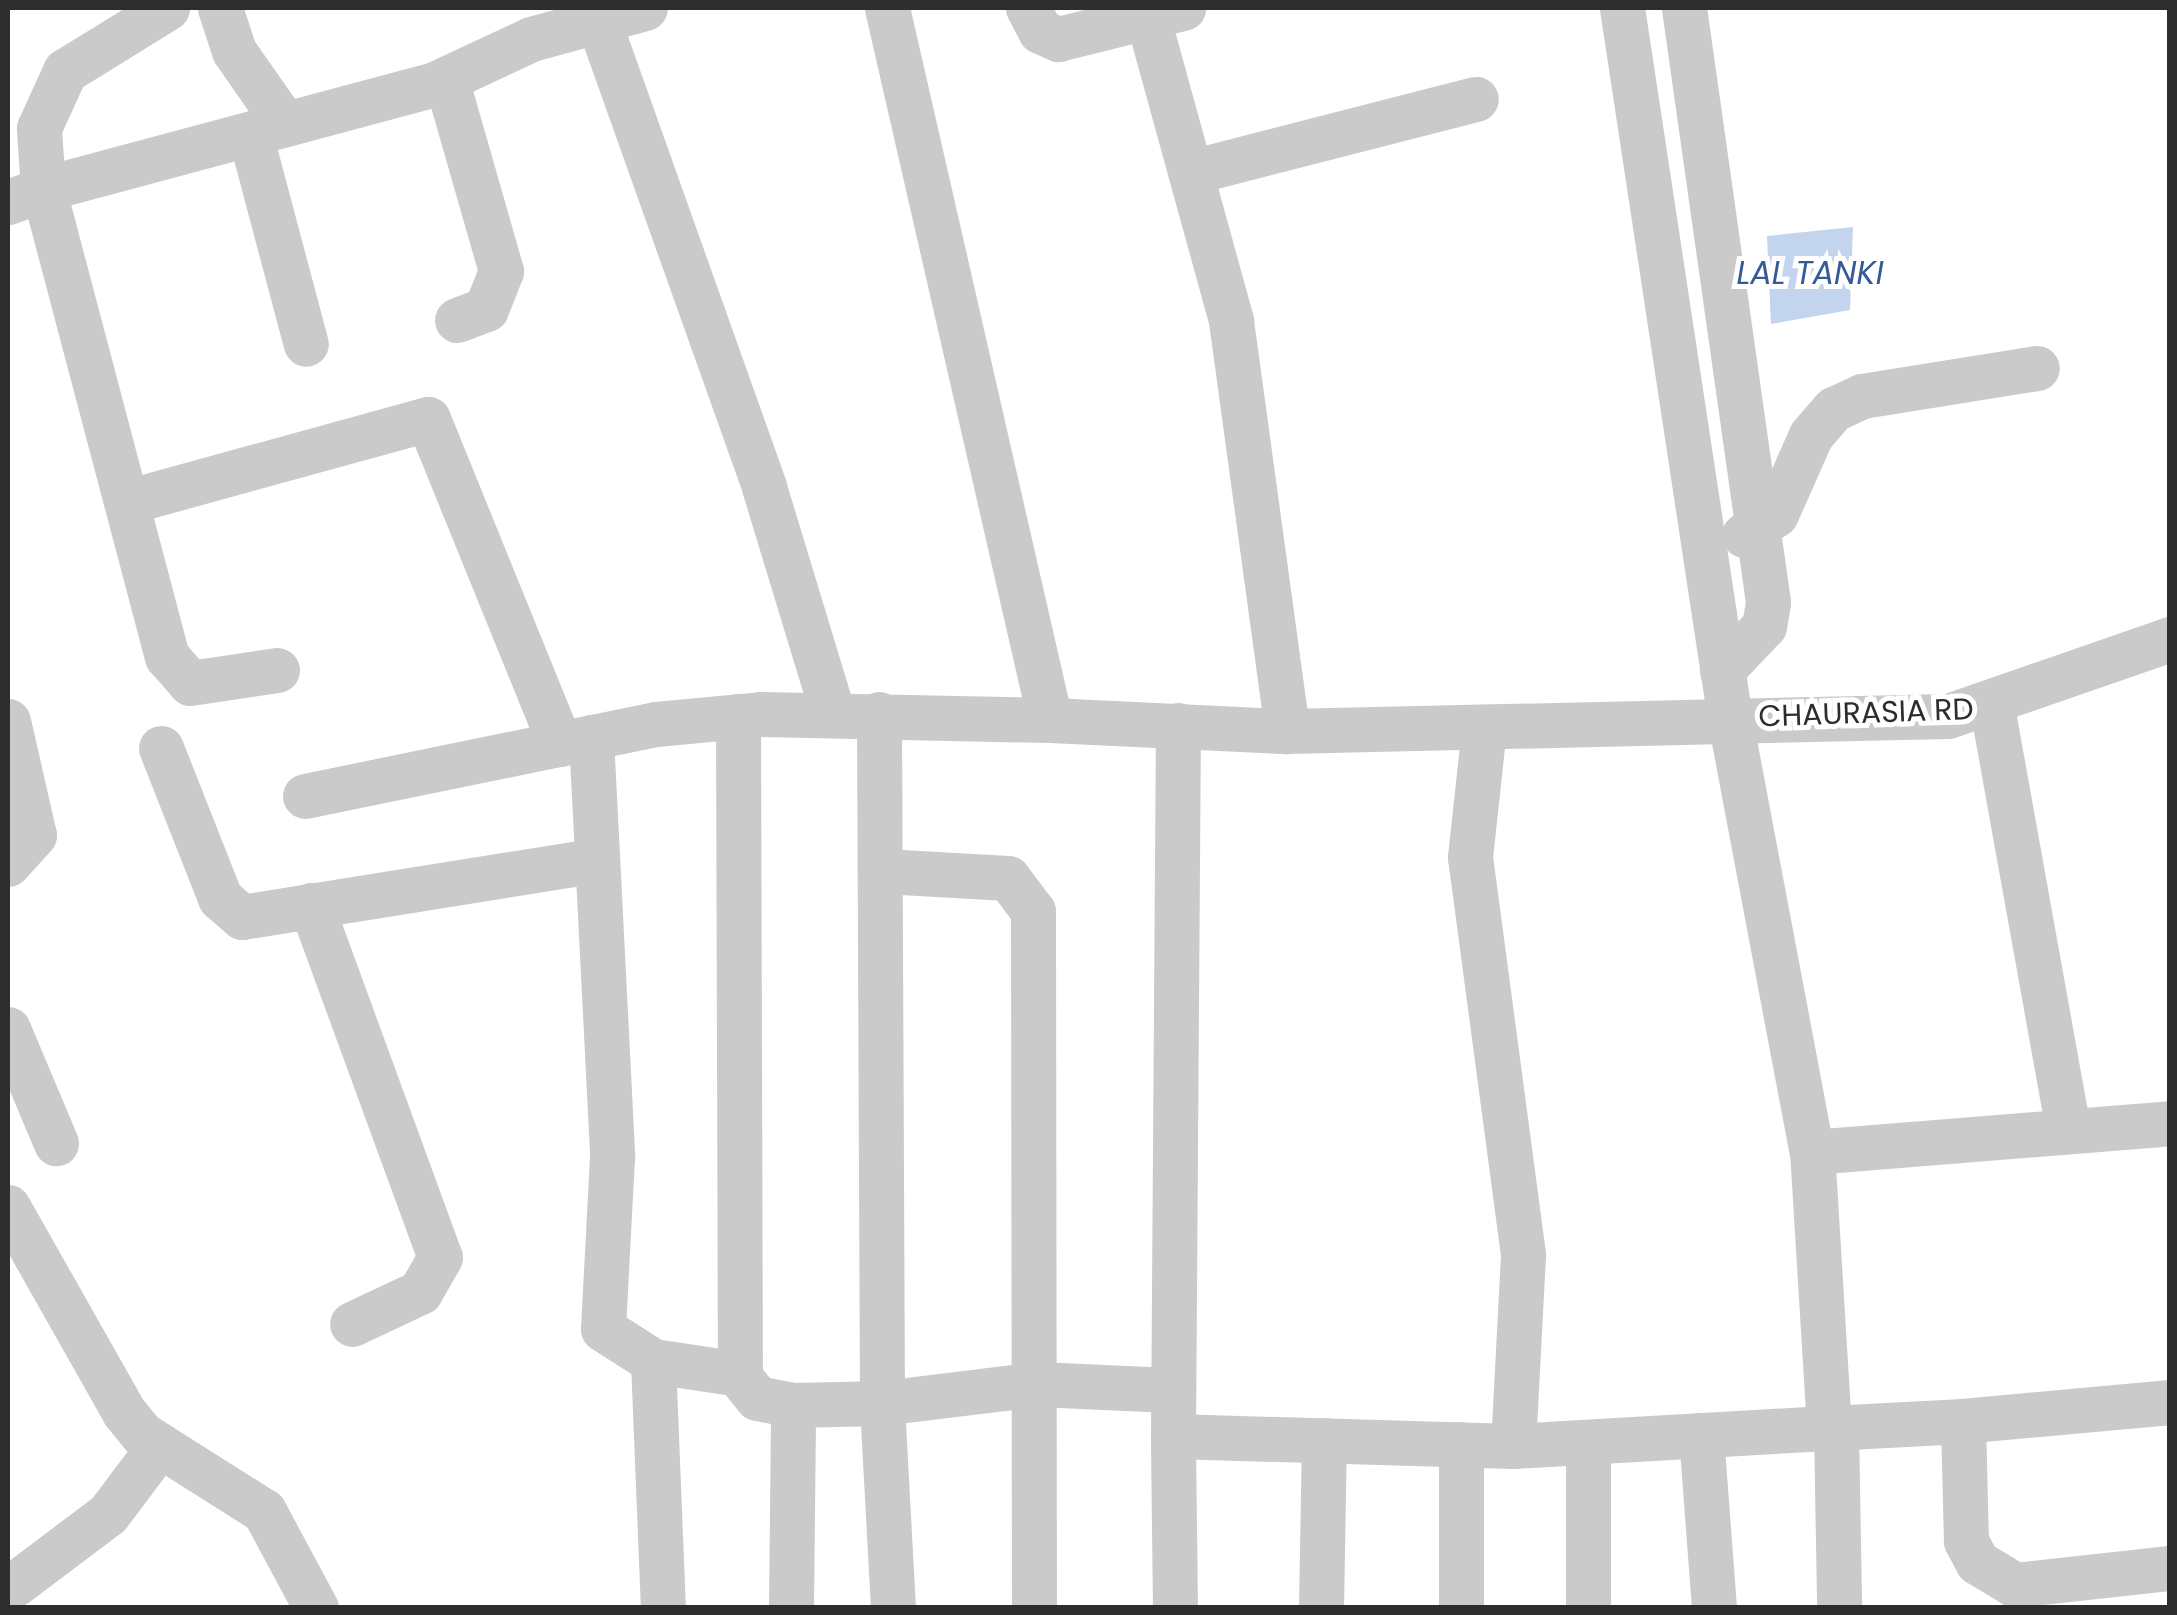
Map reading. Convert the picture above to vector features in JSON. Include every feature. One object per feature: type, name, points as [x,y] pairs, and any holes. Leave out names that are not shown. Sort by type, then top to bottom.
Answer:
[{"type":"street","points":[[166,8],[102,22],[52,89],[39,128],[25,196],[83,324],[100,424],[130,501],[178,676],[190,683],[278,670]]},
{"type":"street","points":[[220,8],[267,129],[306,344]]},
{"type":"street","points":[[25,196],[446,79],[516,26],[598,20],[644,8]]},
{"type":"street","points":[[887,8],[1050,720]]},
{"type":"street","points":[[1028,8],[1040,31],[1058,40],[1158,10],[1191,172],[1244,388],[1287,732]]},
{"type":"street","points":[[1622,8],[1730,720],[1812,1152],[1832,1428],[1839,1608]]},
{"type":"street","points":[[1684,8],[1759,529],[1764,626],[1722,670]]},
{"type":"street","points":[[598,20],[833,714]]},
{"type":"street","points":[[446,79],[501,270],[486,309],[457,320]]},
{"type":"street","points":[[1191,172],[1476,100]]},
{"type":"street","points":[[1703,541],[1759,529],[1834,409],[1862,396],[2036,368]]},
{"type":"street","points":[[130,501],[428,420],[576,741],[596,860],[612,1157],[602,1318],[608,1338],[654,1361],[740,1374]]},
{"type":"street","name":"CHAURASIA RD","points":[[305,796],[576,741],[738,716],[879,714],[1287,732],[1730,720],[1992,708],[2170,639]]},
{"type":"street","points":[[1992,708],[2068,1131]]},
{"type":"street","points":[[879,714],[883,871],[882,1403],[893,1608]]},
{"type":"street","points":[[738,716],[740,1374],[756,1398],[794,1404],[882,1403],[1037,1384],[1170,1390]]},
{"type":"street","points":[[8,722],[34,834],[8,864]]},
{"type":"street","points":[[1175,1608],[1170,1390],[1178,725]]},
{"type":"street","points":[[1484,728],[1470,856],[1522,1254],[1513,1446]]},
{"type":"street","points":[[160,748],[220,898],[242,917],[596,860]]},
{"type":"street","points":[[883,871],[1008,878],[1029,896],[1037,1384],[1034,1608]]},
{"type":"street","points":[[310,905],[440,1256],[420,1292],[352,1324]]},
{"type":"street","points":[[8,1029],[56,1143]]},
{"type":"street","points":[[1812,1152],[2170,1123]]},
{"type":"street","points":[[8,1207],[124,1412],[160,1446],[264,1511],[316,1608]]},
{"type":"street","points":[[654,1361],[664,1608]]},
{"type":"street","points":[[1173,1436],[1513,1446],[1963,1421],[2170,1402]]},
{"type":"street","points":[[791,1608],[794,1404]]},
{"type":"street","points":[[1963,1421],[1966,1541],[1977,1562],[2015,1585],[2170,1568]]},
{"type":"street","points":[[1701,1435],[1714,1608]]},
{"type":"street","points":[[1321,1608],[1324,1440]]},
{"type":"street","points":[[1588,1442],[1588,1608]]},
{"type":"street","points":[[1460,1444],[1462,1608]]},
{"type":"street","points":[[19,1589],[108,1514],[160,1446]]},
{"type":"water","name":"LAL TANKI","points":[[1853,227],[1850,310],[1771,324],[1767,236]]}]
